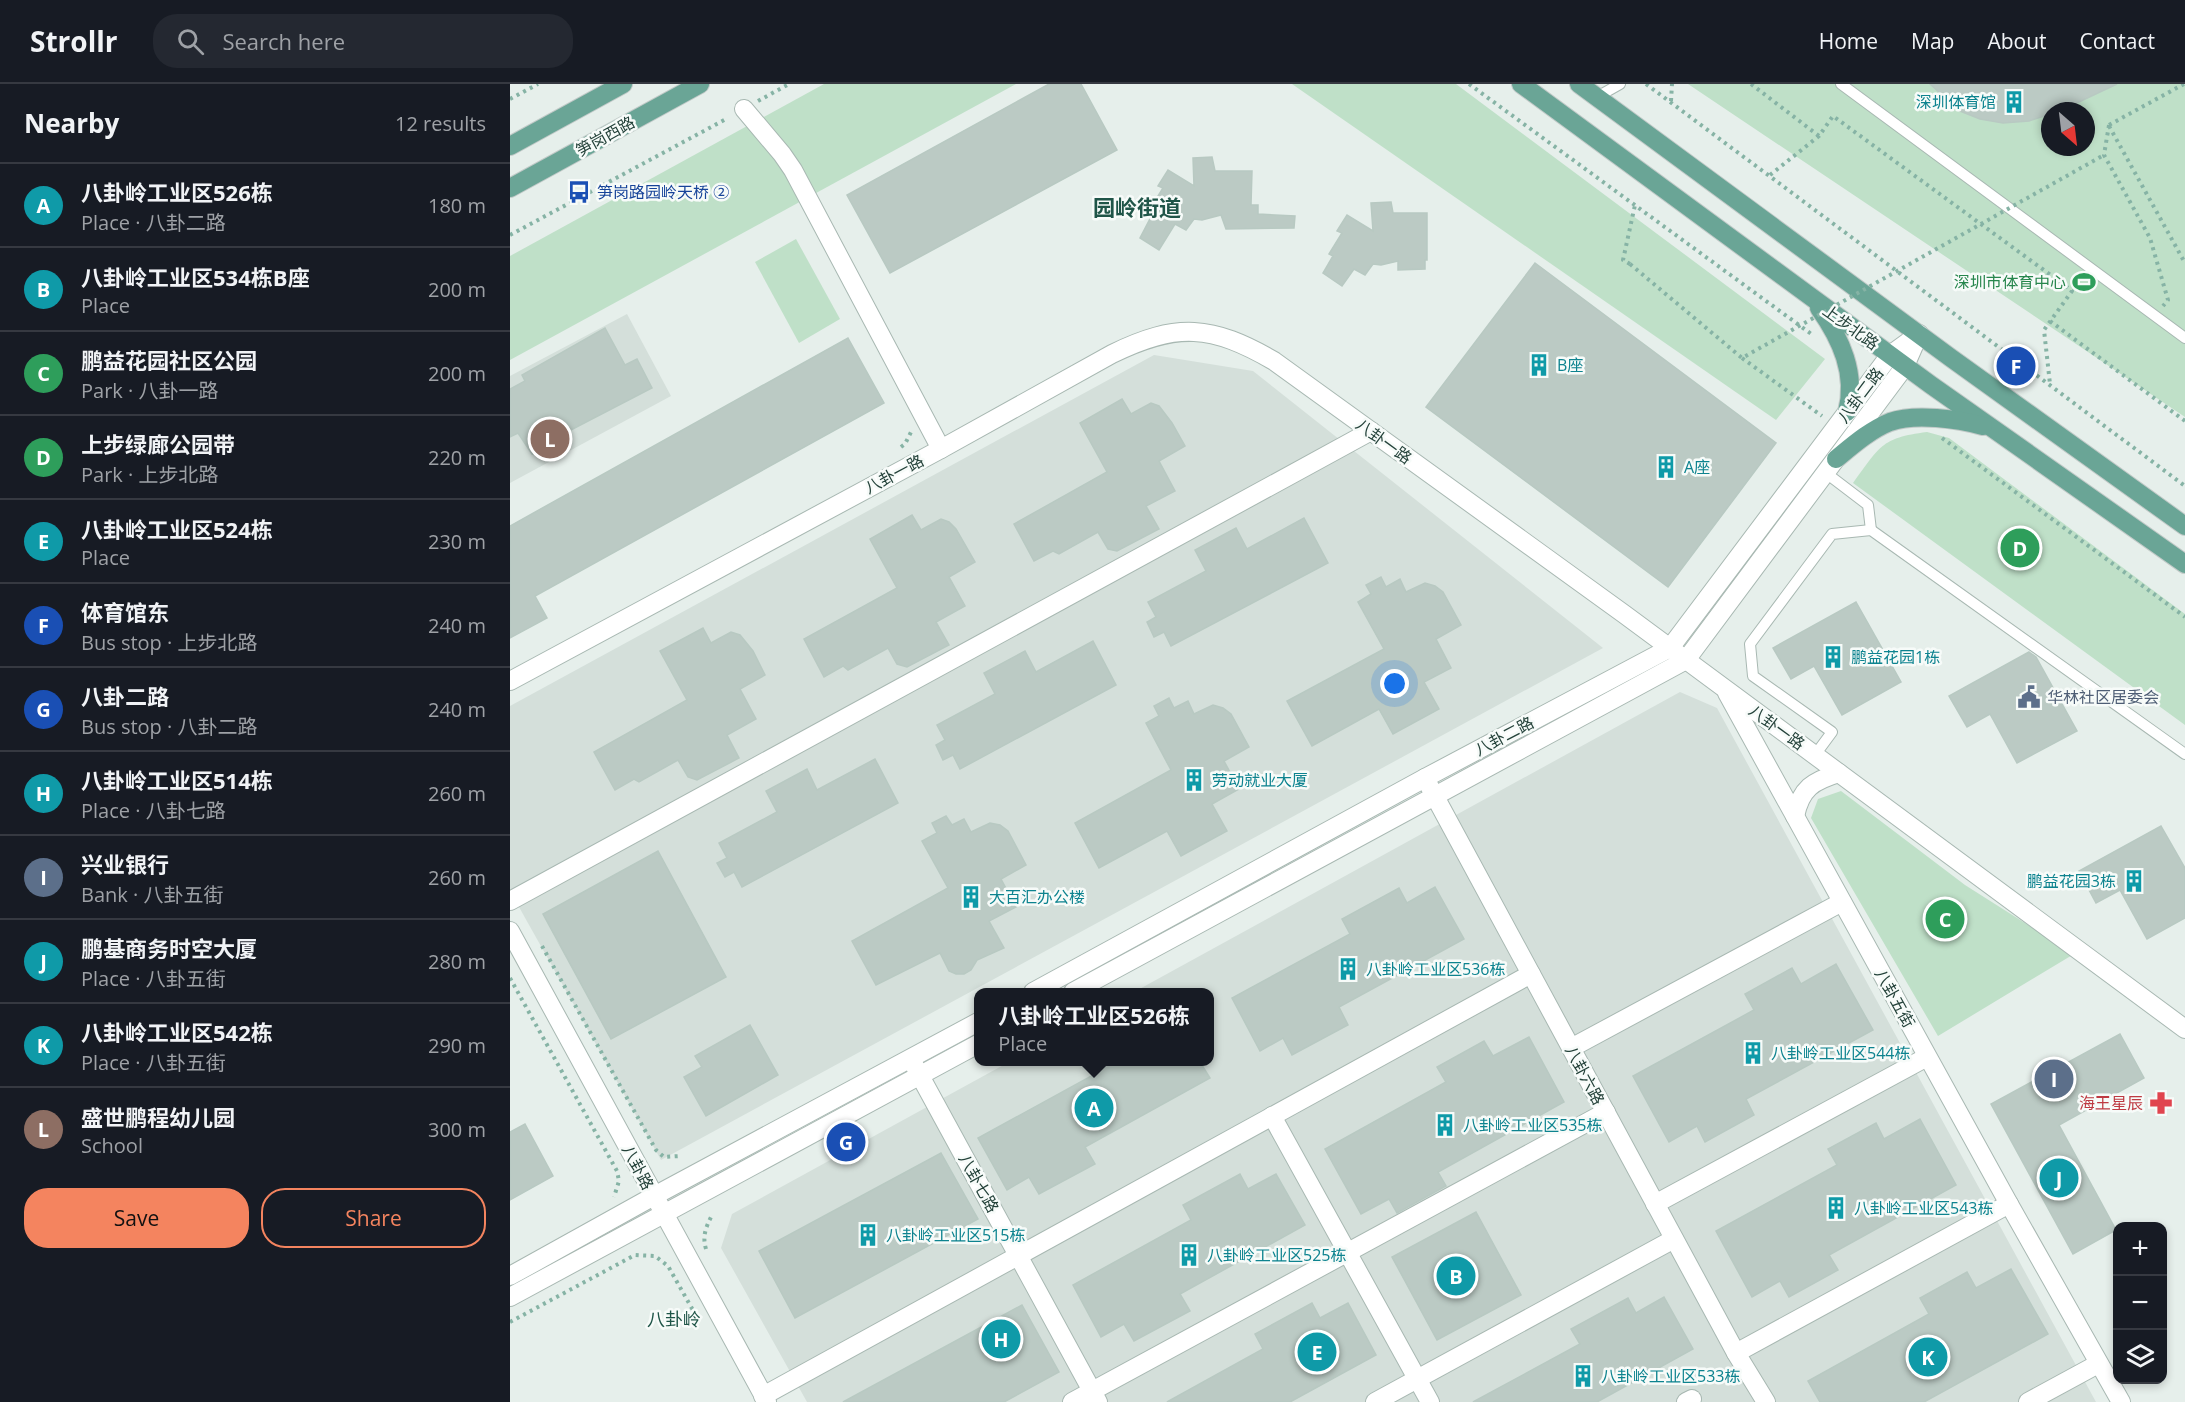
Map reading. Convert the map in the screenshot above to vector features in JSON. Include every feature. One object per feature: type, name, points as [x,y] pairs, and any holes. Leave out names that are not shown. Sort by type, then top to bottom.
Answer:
[{"type":"main road","points":[[510,146],[623,84]]},
{"type":"main road","name":"笋岗西路","points":[[510,188],[700,84]]},
{"type":"main road","name":"上步北路","points":[[1521,84],[1905,366],[2185,564]]},
{"type":"main road","points":[[1579,84],[2185,526]]},
{"type":"main road","points":[[1811,297],[1835,335],[1847,365],[1851,395],[1847,412]]},
{"type":"main road","points":[[1831,466],[1867,435],[1893,421],[1946,419],[1966,421],[1993,429]]},
{"type":"street","points":[[743,109],[771,140],[793,170],[940,449]]},
{"type":"street","name":"八卦一路","points":[[510,681],[1137,342],[1164,334],[1191,331],[1217,335],[1247,345],[1274,361],[1670,648],[2185,1029]]},
{"type":"street","name":"八卦二路","points":[[1042,988],[1425,778],[1670,648],[1890,355],[1919,334]]},
{"type":"street","name":"八卦二路","points":[[1082,988],[1686,660],[1905,366],[1919,334]]},
{"type":"street","points":[[510,901],[1371,431]]},
{"type":"street","name":"八卦五街","points":[[1724,688],[2121,1402]]},
{"type":"street","points":[[1795,816],[1798,801],[1807,788],[1821,779],[1839,773]]},
{"type":"street","name":"八卦六路","points":[[1425,778],[1736,1353],[1766,1402]]},
{"type":"street","points":[[1571,1048],[1842,902]]},
{"type":"street","name":"八卦路","points":[[510,931],[765,1399]]},
{"type":"street","points":[[765,1399],[1019,1256],[1531,974]]},
{"type":"street","points":[[510,1276],[974,1024]]},
{"type":"street","points":[[510,1297],[974,1046]]},
{"type":"street","points":[[1655,1204],[1928,1057]]},
{"type":"street","name":"八卦七路","points":[[911,1059],[1095,1396]]},
{"type":"street","points":[[1072,1402],[1095,1396],[1348,1252],[1606,1112]]},
{"type":"street","points":[[1272,1116],[1430,1402]]},
{"type":"street","points":[[1736,1353],[2009,1204]]},
{"type":"street","points":[[1375,1402],[1674,1239]]},
{"type":"street","points":[[2028,1402],[2098,1364]]},
{"type":"lane","points":[[1597,97],[1620,84]]},
{"type":"lane","points":[[1840,84],[2185,338]]},
{"type":"lane","points":[[1831,466],[1868,505],[1871,530]]},
{"type":"lane","points":[[1815,755],[1832,732],[1753,676],[1750,644],[1832,534],[1871,530],[2185,754]]},
{"type":"path","points":[[510,99],[538,84]]},
{"type":"path","points":[[510,235],[789,84]]},
{"type":"path","points":[[1469,84],[1820,341]]},
{"type":"path","points":[[1646,84],[2185,486]]},
{"type":"path","points":[[1671,102],[1672,84]]},
{"type":"path","points":[[1752,84],[1819,136]]},
{"type":"path","points":[[2109,125],[2184,84]]},
{"type":"path","points":[[1770,175],[1819,136],[1833,116],[2067,287],[2072,291],[2044,330],[2050,385]]},
{"type":"path","points":[[2109,125],[2104,155],[2150,238],[2168,300],[2155,316]]},
{"type":"path","points":[[2109,125],[2185,263]]},
{"type":"path","points":[[1742,358],[2104,155]]},
{"type":"path","points":[[1635,206],[1623,260],[1742,358],[1822,416]]},
{"type":"path","points":[[2050,321],[2185,421]]},
{"type":"path","points":[[1941,438],[2185,617]]},
{"type":"path","points":[[540,942],[656,1150],[664,1157],[680,1156]]},
{"type":"path","points":[[510,978],[617,1171],[616,1195],[612,1200]]},
{"type":"path","points":[[705,1247],[706,1225],[712,1215]]},
{"type":"path","points":[[510,1322],[635,1255],[655,1256],[668,1266]]},
{"type":"shaded area","points":[[627,314],[671,396],[510,483],[510,376]]},
{"type":"shaded area","points":[[1154,355],[1253,371],[1603,648],[661,1160],[510,891],[510,706]]},
{"type":"shaded area","points":[[1680,692],[1717,708],[2096,1402],[807,1402],[721,1248],[732,1214],[1002,1066],[1214,1066],[1214,988],[1141,988]]},
{"type":"green space","points":[[824,84],[1016,84],[510,360],[510,256]]},
{"type":"green space","points":[[1292,84],[1456,84],[1825,359],[1776,420]]},
{"type":"green space","name":"深圳市体育中心","points":[[1688,84],[2185,84],[2185,417]]},
{"type":"green space","points":[[796,239],[840,319],[799,343],[755,262]]},
{"type":"green space","points":[[1927,432],[1949,438],[2185,614],[2185,725],[1853,483],[1876,453],[1890,441],[1911,434]]},
{"type":"green space","points":[[1841,791],[1965,885],[2074,954],[1938,1036],[1811,818],[1818,799]]},
{"type":"building","points":[[1049,84],[1081,84],[1117,150],[890,273],[847,195]]},
{"type":"building","name":"深圳体育馆","points":[[1930,84],[2117,84],[2079,102],[2041,102],[2041,117],[2029,121],[2003,123],[1980,119],[1960,111]]},
{"type":"building","points":[[1212,157],[1215,171],[1252,171],[1251,205],[1258,205],[1258,214],[1295,216],[1294,228],[1226,229],[1221,215],[1202,220],[1194,219],[1186,230],[1175,224],[1159,250],[1140,238],[1154,211],[1150,209],[1163,188],[1158,186],[1168,170],[1194,186],[1193,158]]},
{"type":"building","points":[[1391,202],[1393,213],[1427,213],[1425,269],[1398,270],[1398,261],[1381,265],[1373,264],[1365,275],[1354,269],[1342,286],[1323,273],[1333,256],[1329,254],[1342,233],[1337,231],[1347,215],[1373,231],[1371,203]]},
{"type":"building","points":[[1535,263],[1776,443],[1668,587],[1426,407]]},
{"type":"building","points":[[605,328],[625,365],[637,359],[652,388],[563,434],[561,446],[550,455],[544,457],[532,454],[518,433],[510,437],[510,389],[525,381],[522,375]]},
{"type":"building","points":[[848,338],[884,403],[535,596],[547,618],[510,638],[510,526]]},
{"type":"building","points":[[1122,399],[1131,414],[1151,403],[1159,406],[1185,446],[1159,461],[1175,491],[1146,506],[1159,529],[1117,551],[1108,549],[1098,532],[1059,554],[1053,551],[1034,561],[1014,524],[1107,472],[1080,423]]},
{"type":"building","points":[[912,515],[921,530],[941,519],[949,522],[956,529],[975,562],[949,577],[965,606],[936,622],[949,645],[907,667],[897,664],[888,648],[848,670],[843,666],[824,677],[804,639],[897,588],[870,539]]},
{"type":"building","points":[[1304,518],[1328,563],[1171,646],[1164,632],[1154,637],[1147,622],[1156,617],[1148,602],[1206,571],[1195,550],[1236,528],[1247,549]]},
{"type":"building","points":[[1381,577],[1386,587],[1400,579],[1406,592],[1425,583],[1435,586],[1443,592],[1461,625],[1436,639],[1451,668],[1424,682],[1439,709],[1393,734],[1379,709],[1312,746],[1287,701],[1384,649],[1358,602],[1371,594],[1366,585]]},
{"type":"building","name":"鹏益花园1栋","points":[[1856,602],[1901,682],[1842,715],[1814,666],[1791,679],[1773,648]]},
{"type":"building","points":[[703,628],[711,643],[731,632],[740,635],[753,651],[765,675],[740,689],[756,719],[727,735],[739,758],[697,780],[688,777],[678,760],[639,782],[634,779],[615,790],[594,752],[687,700],[660,651]]},
{"type":"building","points":[[1093,641],[1116,685],[960,769],[953,755],[943,760],[936,745],[945,740],[937,725],[995,694],[984,673],[1025,651],[1036,672]]},
{"type":"building","points":[[2029,652],[2036,657],[2077,731],[2017,763],[1990,714],[1967,727],[1949,696]]},
{"type":"building","name":"劳动就业大厦","points":[[1169,698],[1174,708],[1188,701],[1194,714],[1213,705],[1223,708],[1231,714],[1249,747],[1224,761],[1239,789],[1212,804],[1227,831],[1181,856],[1167,831],[1099,868],[1075,823],[1171,770],[1146,723],[1159,716],[1154,706]]},
{"type":"building","points":[[875,759],[898,803],[742,887],[734,872],[725,877],[717,863],[727,858],[719,843],[777,812],[766,791],[807,769],[817,790]]},
{"type":"building","name":"大百汇办公楼","points":[[946,816],[952,825],[964,819],[971,832],[990,823],[1000,825],[1008,831],[1026,865],[1001,879],[1016,907],[989,921],[1004,948],[977,960],[971,970],[964,974],[949,971],[940,953],[876,985],[852,941],[948,888],[922,841],[937,833],[932,823]]},
{"type":"building","name":"鹏益花园3栋","points":[[2161,826],[2185,868],[2185,918],[2147,939],[2120,890],[2096,903],[2079,871]]},
{"type":"building","points":[[658,851],[726,977],[611,1039],[543,914]]},
{"type":"building","name":"八卦岭工业区536栋","points":[[1435,887],[1464,939],[1339,1007],[1348,1025],[1292,1055],[1283,1038],[1260,1051],[1232,998],[1350,934],[1342,919],[1399,888],[1407,903]]},
{"type":"building","name":"八卦岭工业区544栋","points":[[1836,964],[1873,1030],[1746,1099],[1754,1115],[1705,1142],[1697,1126],[1669,1142],[1633,1076],[1754,1010],[1745,994],[1792,968],[1801,984]]},
{"type":"building","points":[[750,1025],[778,1075],[706,1116],[684,1077],[702,1067],[695,1056]]},
{"type":"building","points":[[2120,1034],[2144,1078],[2059,1125],[2113,1224],[2113,1232],[2073,1254],[1991,1104]]},
{"type":"building","name":"八卦岭工业区535栋","points":[[1529,1037],[1564,1102],[1438,1172],[1446,1186],[1397,1213],[1389,1199],[1361,1214],[1325,1149],[1446,1082],[1437,1067],[1484,1041],[1493,1056]]},
{"type":"building","points":[[1093,1066],[1202,1066],[1210,1078],[1085,1147],[1095,1164],[1039,1194],[1029,1177],[1007,1190],[978,1138],[1097,1073]]},
{"type":"building","name":"八卦岭工业区543栋","points":[[1920,1119],[1956,1185],[1829,1255],[1838,1270],[1789,1297],[1780,1281],[1752,1297],[1716,1231],[1837,1165],[1828,1149],[1876,1123],[1884,1139]]},
{"type":"building","points":[[525,1124],[553,1176],[510,1200],[510,1132]]},
{"type":"building","name":"八卦岭工业区515栋","points":[[941,1153],[978,1219],[795,1318],[759,1251]]},
{"type":"building","name":"八卦岭工业区525栋","points":[[1240,1174],[1248,1189],[1276,1174],[1305,1225],[1180,1294],[1190,1311],[1134,1341],[1124,1324],[1101,1337],[1073,1285],[1191,1220],[1183,1205]]},
{"type":"building","points":[[1476,1212],[1521,1295],[1437,1340],[1392,1257]]},
{"type":"building","points":[[2011,1269],[2048,1334],[1924,1402],[1820,1402],[1808,1381],[1929,1314],[1920,1298],[1967,1272],[1976,1288]]},
{"type":"building","name":"八卦岭工业区533栋","points":[[1664,1297],[1693,1349],[1597,1402],[1473,1402],[1580,1344],[1571,1329],[1628,1298],[1636,1313]]},
{"type":"building","points":[[1312,1303],[1320,1318],[1348,1303],[1376,1355],[1290,1402],[1167,1402],[1263,1349],[1255,1334]]},
{"type":"building","points":[[1022,1305],[1059,1372],[1004,1402],[843,1402]]},
{"type":"place","name":"深圳体育馆","points":[[2014,102]]},
{"type":"place","name":"笋岗路园岭天桥 ②","points":[[579,192]]},
{"type":"place","name":"深圳市体育中心","points":[[2084,282]]},
{"type":"place","name":"B座","points":[[1539,365]]},
{"type":"place","name":"体育馆东","points":[[2016,366]]},
{"type":"place","name":"盛世鹏程幼儿园","points":[[550,439]]},
{"type":"place","name":"A座","points":[[1666,467]]},
{"type":"place","name":"上步绿廊公园带","points":[[2020,548]]},
{"type":"place","name":"鹏益花园1栋","points":[[1833,657]]},
{"type":"place","name":"华林社区居委会","points":[[2029,697]]},
{"type":"place","name":"劳动就业大厦","points":[[1194,780]]},
{"type":"place","name":"鹏益花园3栋","points":[[2134,881]]},
{"type":"place","name":"大百汇办公楼","points":[[971,897]]},
{"type":"place","name":"鹏益花园社区公园","points":[[1945,919]]},
{"type":"place","name":"八卦岭工业区536栋","points":[[1348,969]]},
{"type":"place","name":"八卦岭工业区544栋","points":[[1753,1053]]},
{"type":"place","name":"兴业银行","points":[[2054,1079]]},
{"type":"place","name":"海王星辰","points":[[2161,1103]]},
{"type":"place","name":"八卦岭工业区526栋","points":[[1094,1108]]},
{"type":"place","name":"八卦岭工业区535栋","points":[[1445,1125]]},
{"type":"place","name":"八卦二路","points":[[846,1142]]},
{"type":"place","name":"鹏基商务时空大厦","points":[[2059,1178]]},
{"type":"place","name":"八卦岭工业区543栋","points":[[1836,1208]]},
{"type":"place","name":"八卦岭工业区515栋","points":[[868,1235]]},
{"type":"place","name":"八卦岭工业区525栋","points":[[1189,1255]]},
{"type":"place","name":"八卦岭工业区534栋B座","points":[[1456,1276]]},
{"type":"place","name":"八卦岭工业区514栋","points":[[1001,1339]]},
{"type":"place","name":"八卦岭工业区524栋","points":[[1317,1352]]},
{"type":"place","name":"八卦岭工业区542栋","points":[[1928,1357]]},
{"type":"place","name":"八卦岭工业区533栋","points":[[1583,1376]]},
{"type":"district","name":"园岭街道","points":[[1137,207]]},
{"type":"district","name":"八卦岭","points":[[674,1319]]}]
